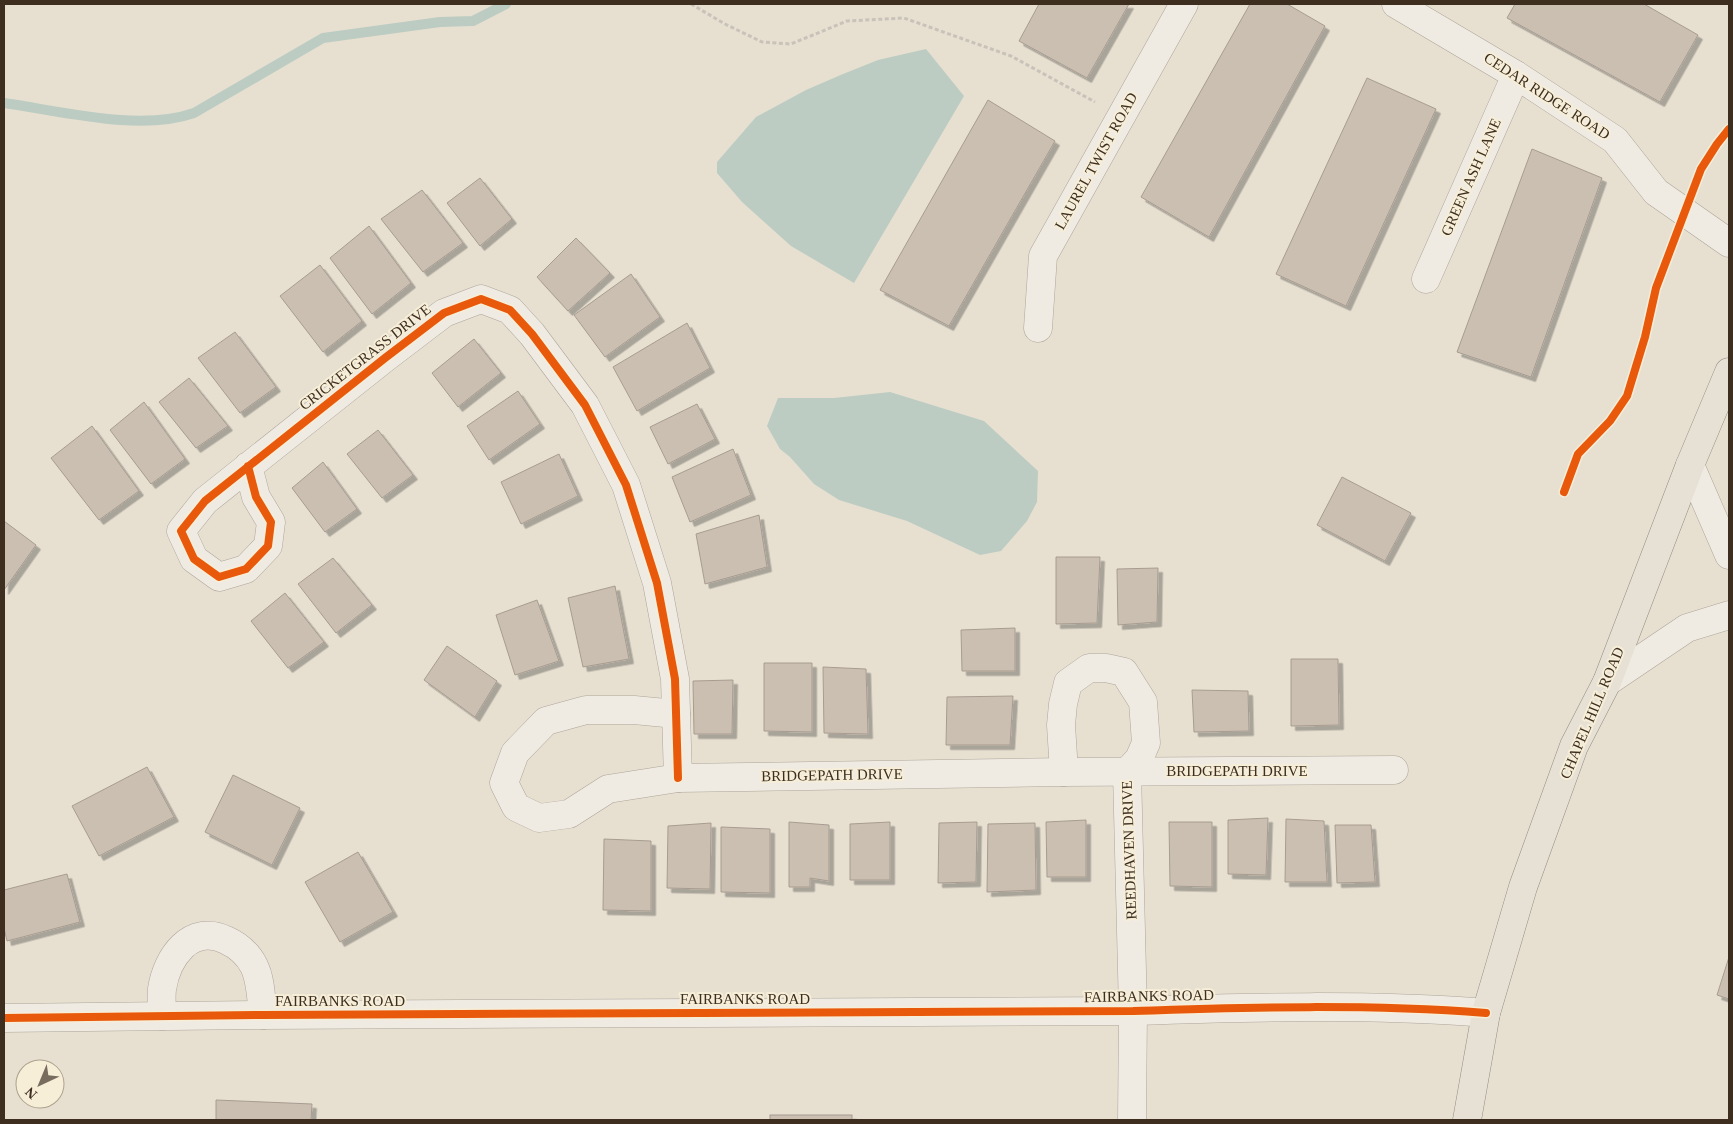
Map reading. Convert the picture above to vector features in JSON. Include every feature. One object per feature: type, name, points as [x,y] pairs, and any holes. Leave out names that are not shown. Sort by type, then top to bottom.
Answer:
[{"type":"main road","name":"CHAPEL HILL ROAD","points":[[1466,1120],[1486,1013],[1523,888],[1574,746],[1607,682],[1690,465],[1729,372]]},
{"type":"street","name":"LAUREL TWIST ROAD","points":[[1038,328],[1043,256],[1184,4]]},
{"type":"street","name":"CEDAR RIDGE ROAD","points":[[1396,4],[1516,75],[1615,140],[1656,192],[1729,243]]},
{"type":"street","name":"GREEN ASH LANE","points":[[1426,279],[1516,75]]},
{"type":"street","name":"CRICKETGRASS DRIVE","points":[[248,466],[444,314],[481,299],[510,310],[532,334],[585,405],[626,484],[657,582],[675,679],[678,778]]},
{"type":"street","points":[[1690,465],[1729,555]]},
{"type":"street","points":[[1607,682],[1687,628],[1729,615]]},
{"type":"street","name":"REEDHAVEN DRIVE","points":[[1064,772],[1061,725],[1063,704],[1068,684],[1089,668],[1106,668],[1124,672],[1143,702],[1146,743],[1139,759],[1127,772],[1133,1011],[1132,1120]]},
{"type":"street","name":"BRIDGEPATH DRIVE","points":[[676,714],[634,710],[586,710],[546,721],[515,753],[504,783],[516,807],[539,818],[569,814],[608,789],[678,778],[1064,772],[1394,770]]},
{"type":"street","points":[[162,1016],[162,989],[174,955],[185,942],[199,935],[217,936],[243,951],[254,966],[260,986],[263,1015]]},
{"type":"street","name":"FAIRBANKS ROAD","points":[[4,1018],[1133,1011],[1202,1008],[1422,1008],[1486,1013]]},
{"type":"path","points":[[691,4],[725,24],[762,42],[791,44],[847,21],[904,18],[1011,56],[1121,116]]},
{"type":"shaded area","points":[[926,49],[964,96],[854,283],[791,246],[742,202],[717,173],[717,162],[756,117],[806,90],[878,60]]},
{"type":"shaded area","points":[[890,392],[984,421],[1038,471],[1037,502],[1027,521],[1001,551],[980,555],[907,521],[839,500],[814,484],[790,457],[780,449],[767,426],[778,398],[834,398]]},
{"type":"building","points":[[1039,4],[1129,4],[1087,78],[1019,41]]},
{"type":"building","points":[[1250,4],[1287,4],[1325,26],[1209,237],[1141,197]]},
{"type":"building","points":[[1515,4],[1644,4],[1698,35],[1660,102],[1507,18]]},
{"type":"building","points":[[1367,78],[1436,109],[1346,306],[1276,274]]},
{"type":"building","points":[[988,100],[1055,141],[949,326],[880,290]]},
{"type":"building","points":[[1532,149],[1602,178],[1531,377],[1457,352]]},
{"type":"building","points":[[480,178],[512,219],[480,246],[447,203]]},
{"type":"building","points":[[422,190],[463,243],[423,272],[381,219]]},
{"type":"building","points":[[369,226],[411,283],[372,314],[330,258]]},
{"type":"building","points":[[576,238],[610,273],[568,311],[537,277]]},
{"type":"building","points":[[320,265],[362,321],[323,352],[280,296]]},
{"type":"building","points":[[631,274],[660,317],[605,357],[574,315]]},
{"type":"building","points":[[687,323],[710,368],[637,411],[613,367]]},
{"type":"building","points":[[235,332],[276,387],[240,413],[198,358]]},
{"type":"building","points":[[474,339],[501,373],[458,407],[432,373]]},
{"type":"building","points":[[189,378],[228,426],[196,448],[159,402]]},
{"type":"building","points":[[518,391],[540,424],[489,460],[467,426]]},
{"type":"building","points":[[144,402],[185,459],[151,484],[110,430]]},
{"type":"building","points":[[697,404],[715,439],[668,464],[650,427]]},
{"type":"building","points":[[92,426],[139,491],[99,520],[51,458]]},
{"type":"building","points":[[378,430],[413,475],[382,498],[347,454]]},
{"type":"building","points":[[733,449],[751,495],[690,522],[672,477]]},
{"type":"building","points":[[559,454],[578,496],[521,524],[501,482]]},
{"type":"building","points":[[323,462],[357,509],[325,532],[292,488]]},
{"type":"building","points":[[1342,477],[1411,513],[1385,561],[1317,525]]},
{"type":"building","points":[[759,515],[767,567],[705,584],[696,534]]},
{"type":"building","points":[[4,521],[36,545],[4,590]]},
{"type":"building","points":[[1056,557],[1100,557],[1097,623],[1056,624]]},
{"type":"building","points":[[333,558],[372,605],[336,633],[298,584]]},
{"type":"building","points":[[1158,568],[1157,622],[1118,625],[1117,569]]},
{"type":"building","points":[[615,586],[629,659],[583,667],[568,598]]},
{"type":"building","points":[[285,593],[324,642],[288,668],[251,621]]},
{"type":"building","points":[[537,600],[559,661],[515,675],[496,615]]},
{"type":"building","points":[[1015,628],[1015,671],[962,671],[961,630]]},
{"type":"building","points":[[447,646],[497,681],[475,717],[424,680]]},
{"type":"building","points":[[1291,659],[1338,659],[1339,725],[1291,726]]},
{"type":"building","points":[[764,663],[812,663],[812,732],[764,731]]},
{"type":"building","points":[[823,667],[866,669],[868,734],[824,733]]},
{"type":"building","points":[[733,680],[732,734],[694,734],[693,681]]},
{"type":"building","points":[[1192,690],[1248,691],[1249,731],[1194,732]]},
{"type":"building","points":[[1013,696],[1010,745],[946,745],[947,697]]},
{"type":"building","points":[[147,767],[174,817],[99,856],[72,806]]},
{"type":"building","points":[[233,775],[300,808],[272,865],[205,832]]},
{"type":"building","points":[[1268,818],[1266,875],[1228,874],[1228,820]]},
{"type":"building","points":[[1286,819],[1324,821],[1327,882],[1285,882]]},
{"type":"building","points":[[1086,820],[1086,877],[1047,877],[1046,822]]},
{"type":"building","points":[[789,822],[829,825],[829,881],[810,878],[810,887],[789,887]]},
{"type":"building","points":[[890,822],[890,880],[850,880],[850,824]]},
{"type":"building","points":[[977,822],[976,882],[938,883],[939,823]]},
{"type":"building","points":[[1169,822],[1212,822],[1212,887],[1170,886]]},
{"type":"building","points":[[711,823],[710,889],[667,888],[668,826]]},
{"type":"building","points":[[1035,823],[1036,890],[987,892],[988,824]]},
{"type":"building","points":[[1335,825],[1371,825],[1375,882],[1337,883]]},
{"type":"building","points":[[721,827],[770,829],[770,893],[721,892]]},
{"type":"building","points":[[604,839],[651,841],[651,911],[603,910]]},
{"type":"building","points":[[358,852],[393,912],[340,942],[305,882]]},
{"type":"building","points":[[67,874],[80,922],[7,941],[4,928],[4,890]]},
{"type":"building","points":[[1729,957],[1729,999],[1717,995]]},
{"type":"building","points":[[216,1100],[312,1104],[311,1120],[216,1120]]},
{"type":"building","points":[[770,1115],[852,1115],[852,1120],[770,1120]]},
{"type":"waterway","points":[[4,103],[100,118],[150,121],[173,118],[194,113],[323,38],[440,22],[473,21],[506,4]]},
{"type":"cycle path","points":[[1564,492],[1578,454],[1610,421],[1627,396],[1645,337],[1656,288],[1701,169],[1729,129]]},
{"type":"cycle path","points":[[248,466],[256,497],[271,522],[268,546],[246,569],[219,577],[194,559],[181,531],[205,501],[385,358],[444,313],[481,299],[510,310],[532,334],[585,405],[626,485],[657,583],[675,679],[678,778]]},
{"type":"cycle path","points":[[4,1018],[1133,1011],[1310,1007],[1398,1008],[1486,1013]]}]
